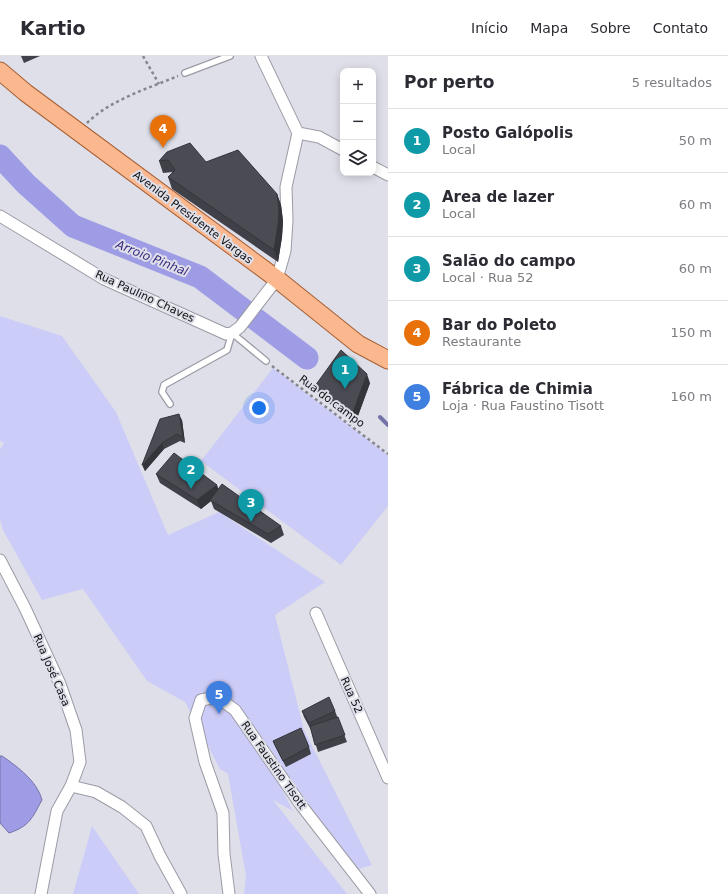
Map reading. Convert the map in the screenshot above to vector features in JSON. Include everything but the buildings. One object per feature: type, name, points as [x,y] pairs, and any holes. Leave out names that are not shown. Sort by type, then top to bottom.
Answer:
[{"type":"main road","name":"Avenida Presidente Vargas","points":[[0,71],[26,93],[78,132],[278,279],[358,344],[388,360]]},
{"type":"street","points":[[236,330],[278,279],[285,251],[287,221],[286,187],[298,133],[261,56]]},
{"type":"street","points":[[298,133],[319,137],[340,148]]},
{"type":"street","points":[[376,169],[388,175]]},
{"type":"street","name":"Rua Paulino Chaves","points":[[1,218],[104,279],[226,334],[236,330]]},
{"type":"street","name":"Rua José Casa","points":[[0,560],[25,608],[60,684],[76,730],[80,762],[71,786],[57,811],[41,894]]},
{"type":"street","name":"Rua 52","points":[[316,612],[388,778]]},
{"type":"street","name":"Rua Faustino Tisott","points":[[229,894],[224,854],[223,813],[205,762],[195,718],[201,700],[217,697],[235,710],[301,805],[370,894]]},
{"type":"street","points":[[71,786],[96,792],[122,807],[146,826],[160,856],[181,894]]},
{"type":"lane","points":[[185,73],[230,56]]},
{"type":"lane","points":[[170,404],[162,392],[164,385],[227,350],[236,330],[266,361]]},
{"type":"path","points":[[143,56],[159,84]]},
{"type":"path","points":[[78,132],[105,108],[185,73]]},
{"type":"path","name":"Rua do campo","points":[[266,361],[388,454]]},
{"type":"shaded area","points":[[0,316],[62,336],[116,412],[168,535],[219,512],[325,582],[275,615],[304,730],[372,865],[352,871],[242,711],[293,811],[273,800],[347,894],[244,894],[246,876],[228,774],[220,769],[185,702],[147,681],[83,589],[42,600],[3,530],[0,520],[0,449],[4,443],[0,441]]},
{"type":"shaded area","points":[[273,368],[388,455],[388,506],[341,565],[201,461]]},
{"type":"shaded area","points":[[0,756],[8,760],[26,775],[40,793],[42,800],[30,821],[22,827],[9,833],[0,823]]},
{"type":"shaded area","points":[[92,826],[139,894],[73,894]]},
{"type":"waterway","name":"Arroio Pinhal","points":[[0,156],[26,184],[73,226],[200,277],[307,358]]},
{"type":"waterway","name":"Arroio Pinhal","points":[[380,417],[388,425]]},
{"type":"place","name":"Bar do Poleto","points":[[163,148]]},
{"type":"place","name":"Posto Galópolis","points":[[345,389]]},
{"type":"place","name":"Area de lazer","points":[[191,489]]},
{"type":"place","name":"Salão do campo","points":[[251,522]]},
{"type":"place","name":"Fábrica de Chimia","points":[[219,714]]}]
